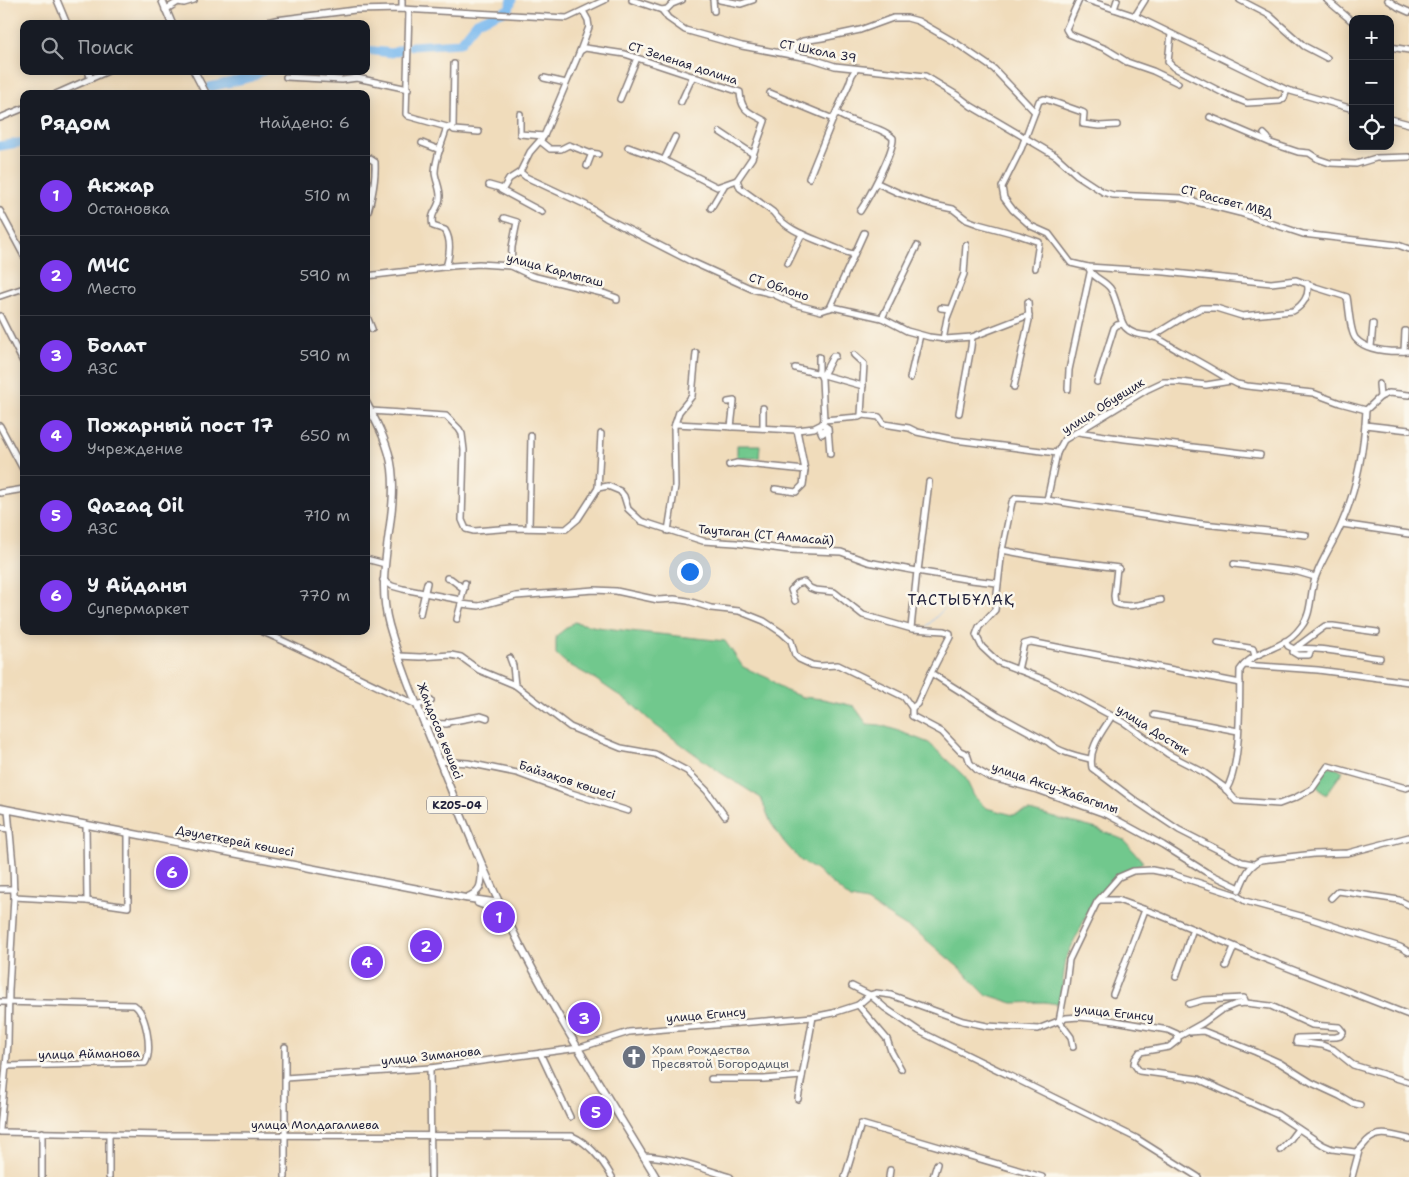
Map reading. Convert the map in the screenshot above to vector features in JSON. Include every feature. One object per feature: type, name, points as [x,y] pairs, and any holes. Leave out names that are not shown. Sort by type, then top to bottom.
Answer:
[{"type":"main road","points":[[162,0],[170,20]]},
{"type":"main road","points":[[196,75],[204,90]]},
{"type":"main road","name":"Жандосов көшесі","points":[[371,411],[383,437],[392,468],[392,497],[385,564],[384,600],[388,623],[417,705],[482,864],[510,925],[578,1048],[656,1177]]},
{"type":"main road","name":"Дәулеткерей көшесі","points":[[0,808],[465,898]]},
{"type":"main road","points":[[465,898],[474,895],[481,886],[482,864]]},
{"type":"main road","points":[[465,898],[500,903]]},
{"type":"main road","points":[[465,898],[494,910],[510,925]]},
{"type":"street","points":[[165,10],[178,1],[194,0]]},
{"type":"street","points":[[402,0],[402,9]]},
{"type":"street","points":[[276,20],[354,10],[402,9],[568,18],[605,0]]},
{"type":"street","name":"СТ Школа 39","points":[[632,0],[662,10],[685,30],[742,46],[791,54],[835,66],[925,76],[1025,138]]},
{"type":"street","points":[[662,10],[682,0]]},
{"type":"street","points":[[713,0],[714,11]]},
{"type":"street","points":[[720,0],[741,4],[753,0]]},
{"type":"street","points":[[1079,0],[1066,29],[1069,34],[1106,49],[1127,62],[1153,71],[1178,83]]},
{"type":"street","points":[[1087,0],[1135,16],[1288,90],[1349,108]]},
{"type":"street","points":[[1114,9],[1117,0]]},
{"type":"street","points":[[1135,16],[1145,0]]},
{"type":"street","points":[[1240,0],[1269,15],[1304,46],[1327,58]]},
{"type":"street","points":[[1327,0],[1349,19]]},
{"type":"street","points":[[1388,0],[1409,12]]},
{"type":"street","points":[[59,1],[66,20]]},
{"type":"street","points":[[409,10],[406,114],[451,127],[454,130],[479,132]]},
{"type":"street","points":[[504,189],[512,175],[520,172],[530,152],[542,138],[589,27],[588,20],[583,11]]},
{"type":"street","points":[[791,54],[796,45],[803,41],[860,30],[893,18],[907,18],[918,21],[956,43],[994,69],[1036,112]]},
{"type":"street","points":[[1171,34],[1168,62],[1173,67],[1226,95],[1251,104],[1275,103],[1284,98],[1288,90]]},
{"type":"street","name":"СТ Зеленая долина","points":[[580,51],[590,48],[624,54],[738,90],[744,109],[765,121],[753,154],[737,180]]},
{"type":"street","points":[[1394,48],[1409,50]]},
{"type":"street","points":[[620,99],[637,58]]},
{"type":"street","points":[[451,127],[455,87],[454,64]]},
{"type":"street","points":[[809,178],[852,74],[856,69]]},
{"type":"street","points":[[90,75],[91,79]]},
{"type":"street","points":[[65,90],[100,75]]},
{"type":"street","points":[[286,76],[342,80],[364,79],[408,89]]},
{"type":"street","points":[[681,102],[693,76]]},
{"type":"street","points":[[544,78],[566,83]]},
{"type":"street","points":[[770,93],[833,119]]},
{"type":"street","points":[[1117,125],[1099,126],[1083,124],[1084,113],[1044,99],[1039,101],[1025,138],[1004,181],[1002,191],[1004,198],[1013,210],[1031,226],[1049,234],[1071,263],[1089,270],[1110,288],[1120,311],[1123,324],[1128,330],[1158,338],[1231,381]]},
{"type":"street","points":[[0,118],[20,110]]},
{"type":"street","points":[[837,113],[851,122],[878,129],[892,138],[892,149],[860,211]]},
{"type":"street","points":[[520,114],[520,134],[542,138],[550,149],[561,149],[568,146],[595,154],[587,166]]},
{"type":"street","points":[[1210,117],[1298,152],[1309,153],[1318,159],[1342,164],[1356,164],[1376,158],[1409,157]]},
{"type":"street","points":[[1394,120],[1409,124]]},
{"type":"street","points":[[446,267],[450,250],[449,238],[444,230],[432,226],[431,220],[432,213],[440,197],[435,168],[446,130],[451,127]]},
{"type":"street","points":[[720,132],[753,154]]},
{"type":"street","points":[[1264,134],[1268,138],[1266,140]]},
{"type":"street","points":[[664,160],[675,137]]},
{"type":"street","name":"СТ Рассвет МВД","points":[[1025,138],[1056,156],[1077,175],[1092,185],[1112,195],[1181,198],[1240,213],[1303,234],[1398,245],[1409,249]]},
{"type":"street","points":[[422,143],[440,150]]},
{"type":"street","points":[[628,148],[664,160],[717,187],[737,180],[740,188],[773,212],[790,228],[854,254]]},
{"type":"street","points":[[370,159],[375,162],[376,174],[370,195]]},
{"type":"street","name":"СТ Облоно","points":[[520,172],[526,177],[586,205],[606,218],[690,261],[756,292],[770,293],[794,304],[821,312],[833,307],[882,318],[907,331],[943,339],[972,337],[1029,315]]},
{"type":"street","points":[[876,183],[901,194],[953,210],[967,220],[978,224],[1039,242],[1035,268]]},
{"type":"street","points":[[489,185],[504,189],[542,212]]},
{"type":"street","points":[[711,208],[724,186]]},
{"type":"street","points":[[0,211],[20,248]]},
{"type":"street","points":[[504,218],[517,222],[512,247],[511,266]]},
{"type":"street","points":[[830,308],[864,233]]},
{"type":"street","points":[[788,263],[802,234]]},
{"type":"street","points":[[943,339],[950,309],[964,274],[966,245]]},
{"type":"street","points":[[882,318],[917,246]]},
{"type":"street","name":"улица Карлыгаш","points":[[370,276],[479,264],[511,266],[532,276],[606,294],[617,298],[617,300]]},
{"type":"street","points":[[1089,270],[1165,272],[1271,283],[1296,280],[1347,297],[1356,339],[1371,347],[1406,351],[1405,331]]},
{"type":"street","points":[[1068,389],[1069,370],[1089,270]]},
{"type":"street","points":[[1151,337],[1202,308],[1216,308],[1242,316],[1293,311],[1300,307],[1305,299],[1309,287],[1307,284]]},
{"type":"street","points":[[0,296],[20,289]]},
{"type":"street","points":[[1014,388],[1029,315],[1028,302]]},
{"type":"street","points":[[941,308],[950,309]]},
{"type":"street","points":[[0,316],[20,356]]},
{"type":"street","points":[[370,324],[372,329]]},
{"type":"street","points":[[1097,382],[1114,328],[1117,325],[1123,324]]},
{"type":"street","points":[[1371,347],[1373,324]]},
{"type":"street","points":[[910,378],[920,335]]},
{"type":"street","points":[[959,413],[972,337]]},
{"type":"street","points":[[668,531],[675,486],[675,424],[679,412],[692,396],[696,353]]},
{"type":"street","points":[[854,355],[864,364],[862,415]]},
{"type":"street","points":[[821,374],[833,356],[835,356]]},
{"type":"street","points":[[819,357],[822,379],[822,434],[829,442]]},
{"type":"street","points":[[795,368],[863,386]]},
{"type":"street","name":"улица Обувщик","points":[[1047,500],[1057,453],[1064,440],[1146,390],[1163,382],[1206,385],[1231,381],[1237,384],[1313,393],[1366,410]]},
{"type":"street","points":[[1379,384],[1380,397]]},
{"type":"street","points":[[1226,790],[1232,779],[1238,731],[1240,670],[1255,656],[1285,642],[1306,621],[1315,577],[1342,524],[1356,482],[1364,442],[1366,410],[1380,397],[1393,393],[1409,395]]},
{"type":"street","points":[[731,427],[733,400]]},
{"type":"street","points":[[763,408],[763,428]]},
{"type":"street","points":[[371,411],[446,416],[459,429],[463,442],[462,520],[463,526],[466,529],[474,531],[566,528],[578,519],[598,488],[600,434]]},
{"type":"street","points":[[675,424],[797,430],[862,415],[879,417],[884,424],[909,428],[917,432],[943,438],[1057,453]]},
{"type":"street","points":[[822,424],[828,428],[830,454]]},
{"type":"street","points":[[1365,425],[1409,430]]},
{"type":"street","points":[[0,426],[20,464]]},
{"type":"street","points":[[775,489],[796,492],[803,485],[805,470],[797,430]]},
{"type":"street","points":[[1078,432],[1260,455]]},
{"type":"street","points":[[529,528],[531,436]]},
{"type":"street","points":[[729,465],[737,463],[805,470]]},
{"type":"street","points":[[911,628],[930,482]]},
{"type":"street","name":"Таутаган (СТ Алмасай)","points":[[598,488],[608,486],[617,488],[624,496],[628,509],[636,518],[652,526],[703,541],[736,542],[789,550],[841,552],[868,562],[971,580],[998,582]]},
{"type":"street","points":[[0,493],[20,490]]},
{"type":"street","points":[[998,582],[1010,510],[1016,498],[1047,500],[1194,523],[1306,535]]},
{"type":"street","points":[[1342,524],[1409,534]]},
{"type":"street","points":[[1002,550],[1068,562],[1118,568],[1114,596],[1115,603],[1120,606],[1161,600]]},
{"type":"street","points":[[370,560],[385,564]]},
{"type":"street","points":[[1234,564],[1298,572],[1315,577]]},
{"type":"street","points":[[447,578],[464,590]]},
{"type":"street","name":"улица Аксу-Жабагылы","points":[[384,580],[392,586],[479,606],[516,596],[594,590],[616,591],[658,600],[674,599],[688,601],[711,608],[739,611],[764,621],[782,633],[791,642],[798,659],[812,665],[838,665],[904,698],[912,708],[912,716],[942,732],[960,751],[967,754],[970,762],[977,770],[989,777],[1038,790],[1108,815],[1163,844],[1206,872],[1240,888]]},
{"type":"street","points":[[795,601],[792,589],[798,583],[804,582],[815,590],[838,594],[852,608],[863,615],[911,628],[950,633],[917,704],[912,708]]},
{"type":"street","name":"улица Достык","points":[[998,582],[995,610],[979,627],[976,635],[982,647],[994,659],[1006,666],[1045,680],[1125,723],[1168,754],[1203,772],[1226,790],[1236,801],[1279,804],[1295,798],[1312,789],[1328,766],[1406,788],[1409,787]]},
{"type":"street","points":[[420,614],[427,583]]},
{"type":"street","points":[[457,619],[465,583]]},
{"type":"street","points":[[1294,649],[1325,626],[1378,632]]},
{"type":"street","points":[[270,635],[417,705],[431,701]]},
{"type":"street","points":[[1018,670],[1024,644],[1031,642],[1240,683]]},
{"type":"street","points":[[1285,642],[1294,649],[1311,649],[1380,658]]},
{"type":"street","points":[[1218,643],[1253,649],[1255,656]]},
{"type":"street","points":[[399,656],[408,658],[461,657],[479,670],[515,684],[570,728],[621,748],[655,754],[687,771],[707,791],[725,816]]},
{"type":"street","points":[[510,658],[515,684]]},
{"type":"street","points":[[1244,665],[1318,670],[1409,682]]},
{"type":"street","points":[[931,673],[1052,746],[1071,754],[1090,758]]},
{"type":"street","points":[[1154,715],[1238,731]]},
{"type":"street","points":[[424,723],[447,724],[448,722],[480,716],[487,718]]},
{"type":"street","points":[[1112,716],[1093,748],[1090,758],[1092,768],[1137,802],[1179,830],[1251,867]]},
{"type":"street","name":"Байзақов көшесі","points":[[440,761],[468,763],[517,773],[568,792],[628,810]]},
{"type":"street","points":[[0,1130],[6,1066],[14,897],[8,810]]},
{"type":"street","points":[[86,824],[87,901]]},
{"type":"street","points":[[0,828],[10,829]]},
{"type":"street","points":[[14,897],[87,901],[128,907],[128,832]]},
{"type":"street","points":[[1236,895],[1251,867],[1270,858],[1348,853],[1409,837]]},
{"type":"street","points":[[1073,1047],[1071,1037],[1059,1021],[1069,960],[1099,900],[1119,878],[1133,871],[1152,870],[1172,874],[1236,895],[1245,901],[1400,947],[1409,952]]},
{"type":"street","points":[[0,889],[14,889]]},
{"type":"street","points":[[1331,898],[1338,890],[1399,900],[1409,905]]},
{"type":"street","points":[[1099,900],[1118,900],[1145,910],[1409,1015]]},
{"type":"street","points":[[1113,994],[1145,910]]},
{"type":"street","points":[[1176,977],[1194,929]]},
{"type":"street","points":[[1226,966],[1234,947]]},
{"type":"street","points":[[852,986],[870,995],[919,1031],[1136,1138],[1198,1177]]},
{"type":"street","name":"улица Егинсу","points":[[578,1048],[629,1032],[833,1014],[858,1005],[870,995],[876,993],[892,995],[964,1021],[987,1026],[1038,1029],[1066,1018],[1079,1017],[1160,1028],[1175,1032],[1180,1036]]},
{"type":"street","points":[[1189,1004],[1202,1000],[1244,998],[1246,1003]]},
{"type":"street","points":[[0,1002],[9,1002]]},
{"type":"street","name":"улица Айманова","points":[[6,1066],[146,1063],[148,1055],[146,1028],[136,1006],[9,1002]]},
{"type":"street","points":[[1359,1151],[1332,1149],[1317,1142],[1278,1115],[1198,1079],[1143,1072],[1136,1068],[1134,1064],[1135,1059],[1140,1052],[1168,1047],[1174,1044],[1180,1036],[1222,1010],[1236,1004],[1246,1003],[1271,1006],[1312,1025],[1339,1027],[1342,1029],[1342,1034],[1336,1038],[1298,1038],[1295,1040],[1333,1049],[1353,1065],[1409,1082]]},
{"type":"street","points":[[858,1005],[887,1039],[891,1052],[901,1069]]},
{"type":"street","points":[[798,1099],[813,1017]]},
{"type":"street","points":[[1200,1025],[1203,1031]]},
{"type":"street","points":[[1180,1036],[1195,1031],[1203,1031],[1280,1063],[1312,1083],[1352,1103],[1360,1105]]},
{"type":"street","points":[[285,1046],[285,1177]]},
{"type":"street","name":"улица Зиманова","points":[[285,1078],[430,1068],[578,1048]]},
{"type":"street","points":[[540,1054],[570,1117]]},
{"type":"street","points":[[430,1068],[431,1177]]},
{"type":"street","points":[[711,1079],[764,1079],[802,1076]]},
{"type":"street","points":[[845,1177],[861,1124],[1042,1177]]},
{"type":"street","points":[[1280,1150],[1289,1142],[1298,1129]]},
{"type":"street","name":"улица Молдагалиева","points":[[0,1130],[109,1134],[284,1136],[572,1136],[591,1150],[605,1165],[612,1177]]},
{"type":"street","points":[[42,1132],[42,1177]]},
{"type":"street","points":[[108,1177],[109,1134]]},
{"type":"street","points":[[1352,1177],[1359,1151],[1371,1137],[1378,1134],[1386,1134],[1409,1139]]},
{"type":"street","points":[[643,1156],[655,1156],[686,1162],[730,1177]]},
{"type":"street","points":[[933,1177],[937,1164]]},
{"type":"street","points":[[889,1177],[890,1170]]},
{"type":"green space","points":[[737,445],[760,445],[759,458],[737,458]]},
{"type":"green space","points":[[574,622],[597,627],[725,641],[743,667],[768,678],[784,690],[802,697],[823,699],[854,706],[867,724],[880,725],[929,743],[965,777],[974,796],[986,808],[1013,815],[1029,811],[1097,829],[1124,840],[1143,862],[1121,875],[1093,902],[1066,958],[1058,1004],[1044,1002],[1013,1003],[985,994],[963,971],[917,932],[867,902],[851,899],[816,870],[801,861],[784,842],[771,823],[761,798],[721,773],[655,725],[633,705],[595,679],[566,663],[556,654],[556,636]]},
{"type":"green space","points":[[1328,766],[1343,771],[1326,795],[1315,785]]},
{"type":"waterway","points":[[412,46],[460,43],[477,22],[509,9],[512,0]]},
{"type":"waterway","points":[[370,50],[392,53],[403,49]]},
{"type":"waterway","points":[[210,87],[256,75]]},
{"type":"waterway","points":[[0,146],[20,143]]},
{"type":"waterway","points":[[927,626],[946,607],[962,597]]},
{"type":"place","name":"У Айданы","points":[[172,872]]},
{"type":"place","name":"Акжар","points":[[499,917]]},
{"type":"place","name":"МЧС","points":[[426,946]]},
{"type":"place","name":"Пожарный пост 17","points":[[367,962]]},
{"type":"place","name":"Болат","points":[[584,1018]]},
{"type":"place","name":"Храм Рождества Пресвятой Богородицы","points":[[634,1057]]},
{"type":"place","name":"Qazaq Oil","points":[[596,1112]]},
{"type":"district","name":"ТАСТЫБҰЛАҚ","points":[[961,600]]}]
